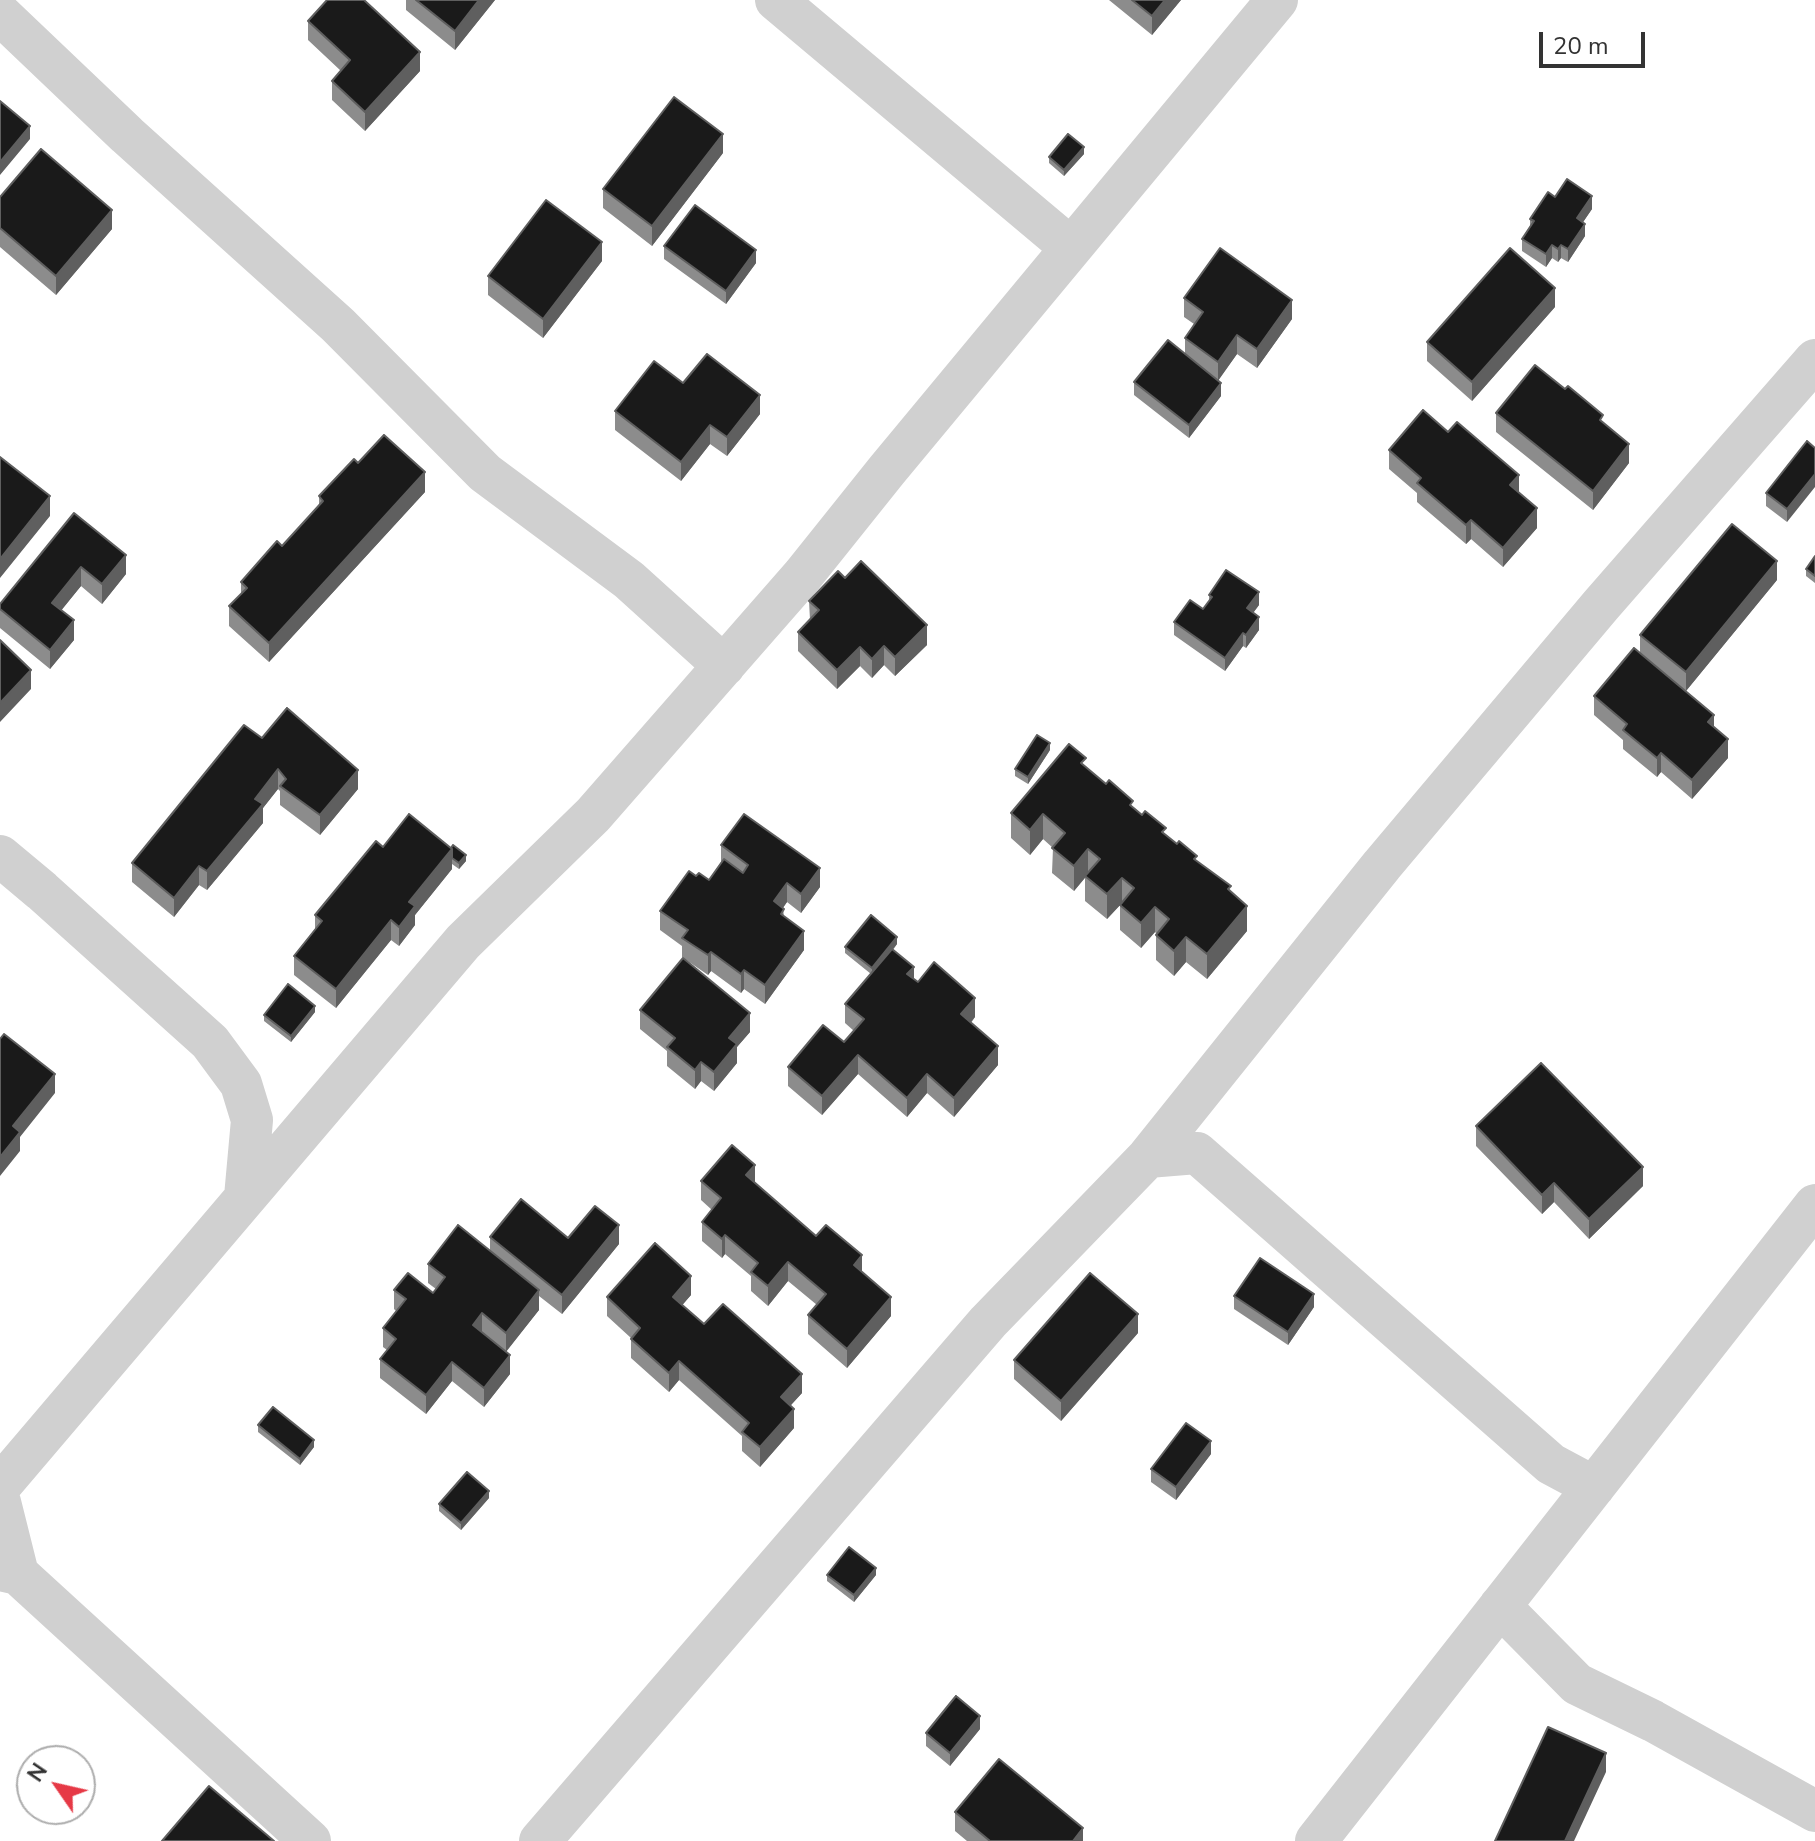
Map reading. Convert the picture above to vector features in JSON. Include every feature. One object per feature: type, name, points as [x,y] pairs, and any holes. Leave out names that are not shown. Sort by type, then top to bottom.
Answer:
[{"type":"street","points":[[776,0],[1070,247]]},
{"type":"street","points":[[0,1486],[463,942],[593,815],[803,575],[1070,247],[1277,0]]},
{"type":"street","points":[[1,15],[127,135],[338,325],[485,473],[629,580],[724,666]]},
{"type":"street","points":[[540,1841],[988,1322],[1148,1157],[1382,865],[1601,605],[1815,360]]},
{"type":"street","points":[[0,856],[210,1042],[241,1084],[252,1120],[245,1197]]},
{"type":"street","points":[[1197,1153],[1204,1088]]},
{"type":"street","points":[[1148,1157],[1197,1153],[1551,1464],[1594,1487]]},
{"type":"street","points":[[1316,1841],[1815,1205]]},
{"type":"street","points":[[0,1502],[9,1572],[310,1841]]},
{"type":"street","points":[[1500,1606],[1577,1684],[1653,1721],[1815,1811]]},
{"type":"building","points":[[327,0],[364,0],[420,52],[365,112],[332,81],[350,60],[308,21]]},
{"type":"building","points":[[416,0],[479,0],[455,31]]},
{"type":"building","points":[[1132,0],[1165,0],[1152,16]]},
{"type":"building","points":[[674,97],[723,134],[652,226],[603,189]]},
{"type":"building","points":[[0,101],[30,126],[0,162]]},
{"type":"building","points":[[1068,134],[1084,147],[1064,170],[1049,157]]},
{"type":"building","points":[[41,149],[112,210],[56,276],[0,228],[0,197]]},
{"type":"building","points":[[1567,179],[1592,196],[1577,218],[1585,224],[1568,249],[1561,245],[1558,249],[1552,245],[1546,254],[1522,239],[1534,221],[1530,219],[1548,192],[1555,197]]},
{"type":"building","points":[[546,200],[602,242],[543,319],[488,276]]},
{"type":"building","points":[[695,205],[756,250],[726,291],[664,246]]},
{"type":"building","points":[[1220,248],[1292,300],[1257,349],[1237,335],[1218,362],[1185,338],[1203,312],[1184,298]]},
{"type":"building","points":[[1510,248],[1555,288],[1472,382],[1427,342]]},
{"type":"building","points":[[1168,340],[1221,383],[1189,425],[1134,382]]},
{"type":"building","points":[[707,354],[760,395],[727,437],[710,425],[681,462],[615,411],[654,361],[683,383]]},
{"type":"building","points":[[1535,365],[1565,389],[1568,386],[1603,415],[1600,420],[1629,444],[1593,491],[1496,413]]},
{"type":"building","points":[[1423,410],[1448,432],[1457,422],[1519,475],[1510,485],[1537,508],[1503,548],[1471,520],[1466,525],[1417,483],[1421,478],[1389,450]]},
{"type":"building","points":[[384,435],[425,472],[269,643],[229,606],[247,588],[241,582],[277,541],[282,546],[323,501],[319,496],[354,459],[358,463]]},
{"type":"building","points":[[1807,441],[1815,448],[1815,474],[1787,509],[1766,493]]},
{"type":"building","points":[[0,457],[50,496],[0,559]]},
{"type":"building","points":[[74,513],[126,555],[102,584],[81,567],[52,603],[74,620],[50,650],[0,609],[0,604]]},
{"type":"building","points":[[1732,524],[1777,561],[1686,672],[1640,635]]},
{"type":"building","points":[[1815,556],[1815,576],[1806,569]]},
{"type":"building","points":[[861,561],[927,625],[895,657],[884,646],[872,659],[860,647],[837,670],[798,632],[819,610],[809,601],[838,571],[845,578]]},
{"type":"building","points":[[1226,570],[1259,592],[1247,608],[1259,617],[1225,658],[1174,622],[1190,600],[1203,609]]},
{"type":"building","points":[[0,640],[31,670],[0,703]]},
{"type":"building","points":[[1634,648],[1714,715],[1708,722],[1728,739],[1692,780],[1661,753],[1657,758],[1623,730],[1627,724],[1594,696]]},
{"type":"building","points":[[287,708],[358,770],[320,815],[280,786],[286,779],[278,769],[255,799],[263,804],[207,871],[199,866],[174,898],[132,863],[244,725],[262,738]]},
{"type":"building","points":[[1037,735],[1050,743],[1028,777],[1015,769]]},
{"type":"building","points":[[1069,744],[1086,758],[1081,763],[1106,784],[1109,780],[1133,801],[1130,805],[1142,815],[1145,811],[1166,828],[1162,832],[1197,856],[1194,859],[1231,886],[1228,889],[1247,906],[1207,954],[1186,937],[1174,951],[1156,935],[1169,919],[1155,907],[1141,923],[1120,905],[1134,888],[1122,878],[1107,894],[1085,876],[1100,859],[1088,849],[1074,866],[1052,848],[1065,833],[1043,814],[1030,830],[1011,813]]},
{"type":"building","points":[[409,814],[452,849],[409,902],[415,906],[399,927],[391,920],[336,989],[294,956],[322,921],[315,915],[376,841],[383,847]]},
{"type":"building","points":[[744,814],[820,868],[801,894],[787,883],[774,901],[784,909],[781,914],[804,931],[765,985],[744,970],[741,974],[711,952],[708,955],[682,938],[688,930],[660,911],[689,871],[709,880],[724,859],[743,873],[748,865],[721,845]]},
{"type":"building","points":[[453,845],[466,855],[459,863],[452,858]]},
{"type":"building","points":[[871,915],[897,937],[872,968],[845,947]]},
{"type":"building","points":[[892,949],[914,967],[907,974],[918,982],[934,962],[975,998],[961,1014],[998,1046],[954,1098],[927,1074],[907,1098],[858,1055],[822,1096],[788,1067],[823,1025],[844,1042],[864,1019],[845,1004]]},
{"type":"building","points":[[683,958],[750,1013],[729,1038],[737,1044],[714,1072],[701,1062],[695,1070],[667,1047],[675,1038],[640,1010]]},
{"type":"building","points":[[288,984],[315,1006],[291,1036],[264,1015]]},
{"type":"building","points":[[4,1034],[55,1074],[13,1126],[20,1132],[0,1157],[0,1039]]},
{"type":"building","points":[[1541,1063],[1643,1167],[1589,1219],[1554,1183],[1542,1195],[1476,1126]]},
{"type":"building","points":[[732,1145],[755,1165],[746,1175],[816,1236],[826,1225],[862,1255],[854,1265],[891,1297],[847,1349],[808,1315],[826,1294],[788,1262],[768,1286],[751,1272],[758,1263],[725,1235],[722,1239],[702,1222],[721,1198],[701,1181]]},
{"type":"building","points":[[521,1199],[568,1238],[595,1206],[619,1225],[562,1295],[490,1237]]},
{"type":"building","points":[[458,1225],[539,1290],[506,1333],[482,1313],[473,1325],[510,1355],[484,1388],[452,1362],[426,1395],[380,1359],[396,1339],[383,1328],[406,1299],[394,1290],[408,1273],[433,1293],[445,1277],[428,1264]]},
{"type":"building","points":[[655,1243],[691,1276],[673,1297],[704,1324],[723,1304],[802,1374],[781,1397],[794,1409],[760,1447],[742,1432],[749,1423],[679,1361],[669,1373],[631,1339],[640,1328],[607,1297]]},
{"type":"building","points":[[1260,1258],[1314,1294],[1288,1332],[1234,1296]]},
{"type":"building","points":[[1090,1273],[1138,1314],[1061,1401],[1014,1360]]},
{"type":"building","points":[[273,1407],[314,1440],[300,1459],[258,1425]]},
{"type":"building","points":[[1186,1423],[1211,1441],[1176,1487],[1151,1469]]},
{"type":"building","points":[[467,1472],[489,1491],[461,1523],[439,1504]]},
{"type":"building","points":[[849,1547],[876,1568],[854,1595],[827,1575]]},
{"type":"building","points":[[956,1696],[980,1716],[950,1753],[926,1733]]},
{"type":"building","points":[[1548,1727],[1606,1753],[1565,1841],[1495,1841]]},
{"type":"building","points":[[999,1759],[1083,1828],[1073,1841],[990,1841],[955,1812]]},
{"type":"building","points":[[209,1786],[274,1841],[162,1841]]}]
